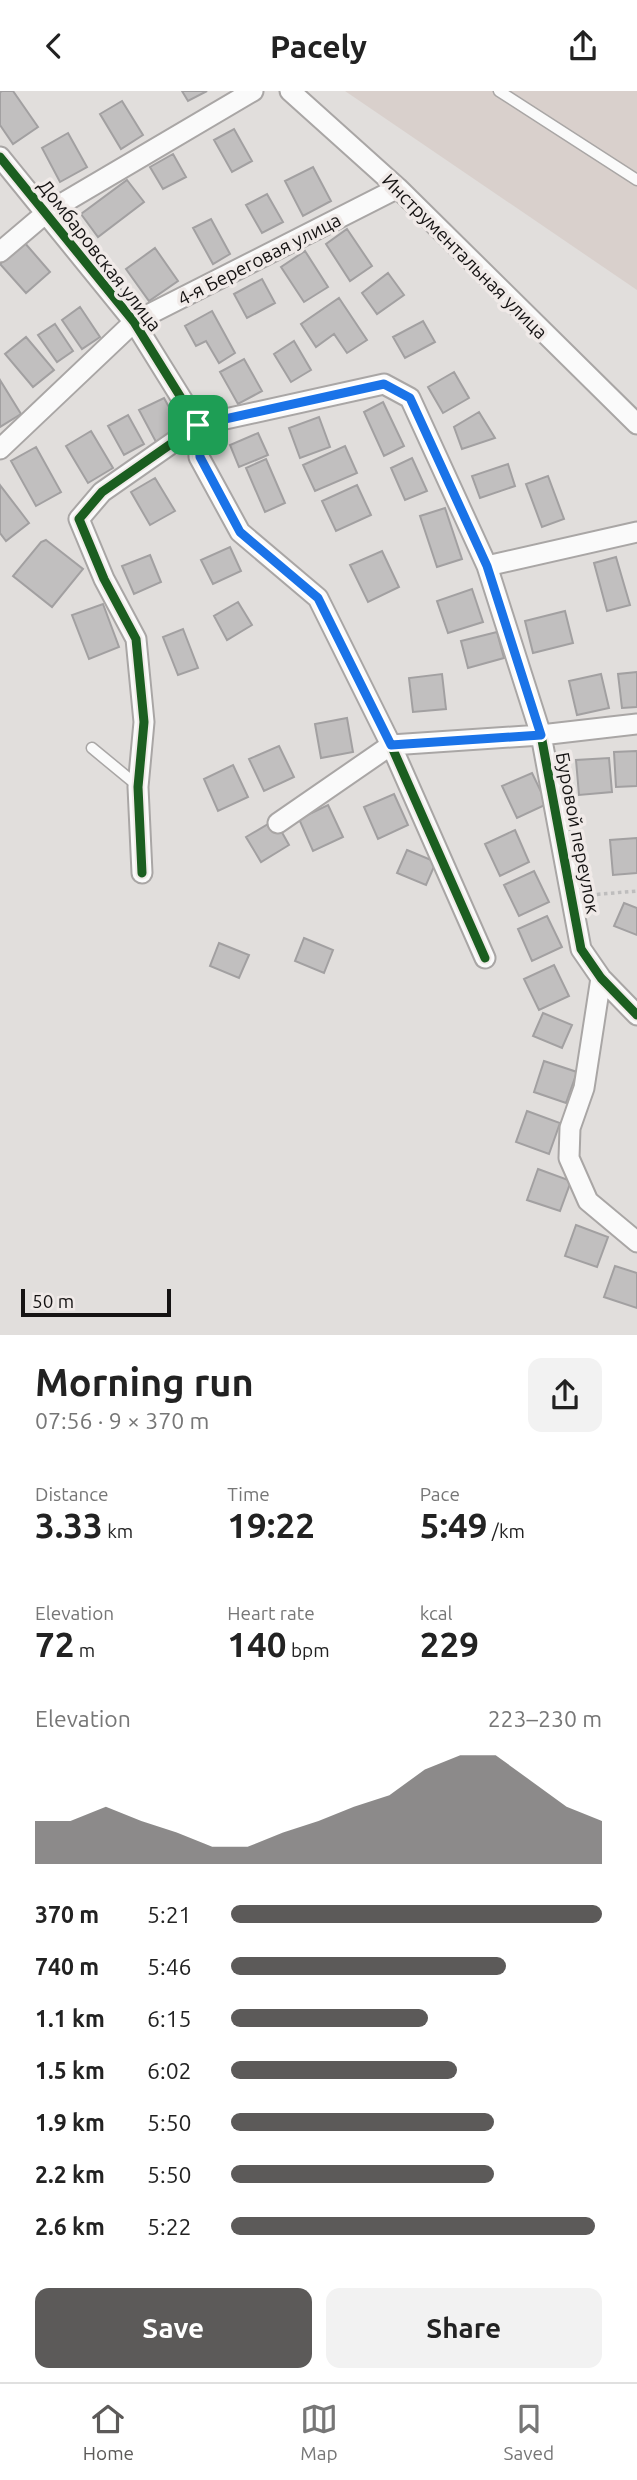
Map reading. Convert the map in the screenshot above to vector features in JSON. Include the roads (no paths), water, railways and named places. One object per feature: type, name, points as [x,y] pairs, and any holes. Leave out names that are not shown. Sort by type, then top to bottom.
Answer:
[{"type":"street","points":[[0,252],[46,213],[253,91]]},
{"type":"street","name":"Инструментальная улица","points":[[290,91],[398,188],[637,424]]},
{"type":"street","name":"Домбаровская улица","points":[[0,157],[134,322],[198,425],[200,457],[240,532],[318,598],[391,745],[485,958]]},
{"type":"street","name":"4-я Береговая улица","points":[[0,449],[134,322],[398,188]]},
{"type":"street","name":"Буровой переулок","points":[[198,425],[384,384],[410,398],[487,566],[541,735],[581,949],[601,978],[637,1015]]},
{"type":"street","points":[[142,873],[138,787],[144,722],[135,639],[104,579],[79,519],[102,492],[198,425]]},
{"type":"street","points":[[487,566],[637,532]]},
{"type":"street","points":[[278,823],[391,745],[541,735],[637,724]]},
{"type":"street","points":[[601,978],[584,1088],[570,1128],[569,1158],[588,1201],[637,1242]]},
{"type":"lane","points":[[499,91],[637,180]]},
{"type":"lane","points":[[92,748],[138,787]]}]
